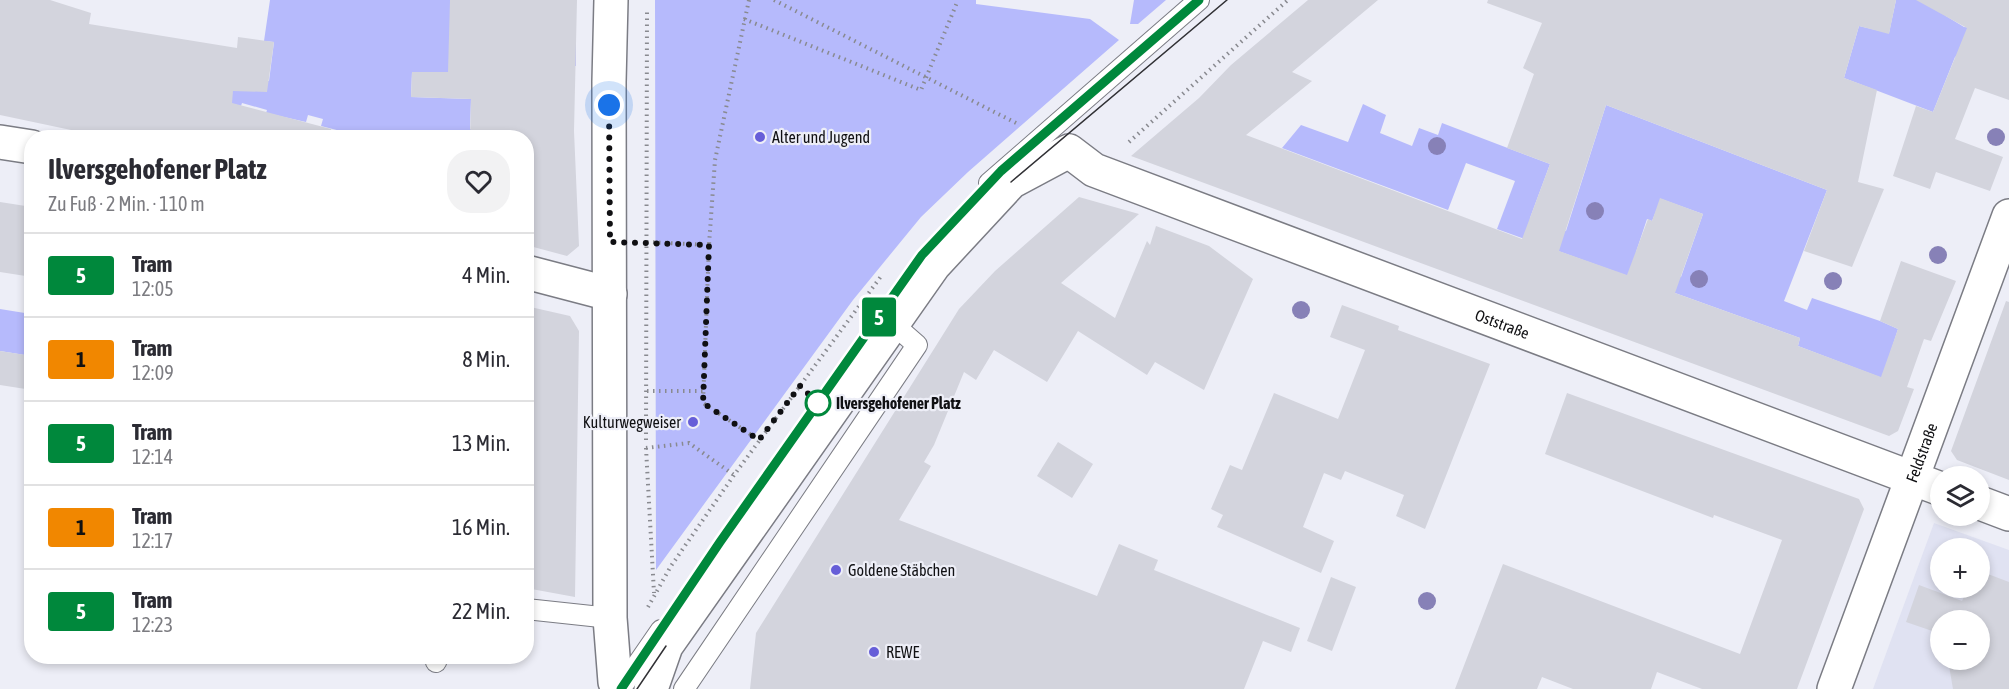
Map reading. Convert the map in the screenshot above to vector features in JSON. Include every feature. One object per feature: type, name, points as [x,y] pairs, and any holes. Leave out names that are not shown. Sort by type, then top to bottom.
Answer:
[{"type":"street","points":[[611,0],[609,82],[610,618],[624,687]]},
{"type":"street","points":[[0,142],[24,146]]},
{"type":"street","name":"Oststraße","points":[[893,324],[934,265],[1011,182],[1069,150],[1094,170],[1927,483]]},
{"type":"street","name":"Feldstraße","points":[[1834,689],[1927,483],[2009,216]]},
{"type":"street","points":[[534,274],[610,294]]},
{"type":"street","points":[[624,687],[666,646],[893,324]]},
{"type":"street","points":[[1990,507],[2009,514]]},
{"type":"lane","points":[[624,687],[720,542],[922,255],[1001,171],[1199,0]]},
{"type":"lane","points":[[684,689],[916,345],[893,324]]},
{"type":"lane","points":[[534,610],[610,618]]},
{"type":"path","points":[[647,0],[646,448],[654,594],[670,566],[734,475],[840,333]]},
{"type":"path","points":[[749,0],[715,160],[709,245],[703,403],[759,440]]},
{"type":"path","points":[[774,0],[1022,126]]},
{"type":"path","points":[[744,19],[921,90],[958,0]]},
{"type":"path","points":[[1129,142],[1288,0]]},
{"type":"path","points":[[610,242],[709,245]]},
{"type":"path","points":[[646,448],[689,443],[734,475]]},
{"type":"shaded area","points":[[270,0],[450,0],[475,28],[576,30],[576,66],[472,64],[471,73],[412,72],[411,97],[471,99],[470,129],[496,130],[337,130],[321,126],[323,119],[308,115],[306,122],[266,113],[267,110],[242,103],[241,106],[222,101],[233,76],[269,81],[274,42],[264,41]]},
{"type":"shaded area","name":"Ilversgehofener Platz","points":[[655,0],[976,0],[976,4],[1090,19],[1119,40],[968,172],[921,217],[853,300],[656,570]]},
{"type":"shaded area","points":[[1134,0],[1166,0],[1138,24],[1130,24]]},
{"type":"shaded area","points":[[1896,0],[1951,0],[1946,16],[1964,27],[1997,30],[1955,57],[1933,112],[1844,78],[1859,26],[1889,33]]},
{"type":"shaded area","points":[[1363,104],[1386,115],[1380,133],[1412,146],[1419,128],[1438,135],[1442,123],[1550,164],[1530,218],[1566,231],[1606,105],[1827,190],[1784,301],[1807,310],[1812,298],[1898,329],[1882,378],[1798,346],[1800,338],[1497,229],[1515,181],[1466,163],[1448,210],[1282,148],[1301,125],[1348,142]],"holes":[[[1661,199],[1703,214],[1681,277],[1658,269],[1636,252],[1647,219],[1652,221]]]},
{"type":"shaded area","points":[[0,309],[24,313],[24,355],[0,351]]},
{"type":"shaded area","points":[[1933,526],[1942,526],[1976,538],[1930,538],[1930,598],[1990,598],[1990,543],[2009,550],[2009,689],[1873,689]]},
{"type":"building","points":[[0,0],[50,0],[91,13],[89,24],[237,48],[238,37],[274,42],[267,92],[233,91],[232,103],[331,129],[71,130],[0,115]]},
{"type":"building","points":[[450,0],[577,0],[574,131],[579,246],[567,256],[534,247],[534,130],[470,130],[471,99],[411,97],[412,72],[448,72]]},
{"type":"building","points":[[1308,0],[1378,0],[1292,72],[1312,81],[1246,135],[1522,239],[1550,164],[1507,148],[1534,74],[1523,68],[1542,23],[1487,3],[1488,0],[1896,0],[1889,34],[1859,26],[1844,78],[1877,90],[1858,182],[1884,189],[1852,267],[1804,251],[1827,190],[1606,105],[1559,251],[1627,275],[1648,219],[1652,221],[1660,198],[1703,214],[1675,293],[1800,338],[1798,346],[1881,377],[1898,329],[1880,321],[1901,261],[1956,281],[1931,341],[1924,339],[1907,387],[1914,389],[1898,431],[1889,436],[1131,156],[1199,98],[1231,65]]},
{"type":"building","points":[[1916,0],[2009,0],[2009,100],[1975,88],[1955,139],[2003,157],[1990,191],[1936,172],[1930,189],[1893,176],[1916,106],[1933,112],[1967,28]]},
{"type":"building","points":[[1079,197],[1139,214],[1061,283],[1115,318],[1147,241],[1150,245],[1156,226],[1209,246],[1253,279],[1204,390],[1155,362],[1147,375],[1078,331],[1047,382],[994,350],[976,380],[964,372],[934,445],[924,462],[931,466],[899,520],[1097,596],[1119,544],[1158,560],[1154,570],[1300,628],[1291,652],[1263,641],[1244,689],[750,689],[756,633],[959,309],[995,271]]},
{"type":"building","points":[[0,202],[24,206],[24,276],[0,272]]},
{"type":"building","points":[[2006,301],[2009,302],[2009,480],[1990,473],[1990,466],[1973,466],[1957,460],[1951,451]]},
{"type":"building","points":[[1342,305],[1399,326],[1398,330],[1490,364],[1425,529],[1396,516],[1404,495],[1345,471],[1341,480],[1324,473],[1303,527],[1334,541],[1321,573],[1217,527],[1223,515],[1211,509],[1230,465],[1242,470],[1274,393],[1338,419],[1365,350],[1330,337]]},
{"type":"building","points":[[534,308],[570,316],[579,331],[575,597],[534,589]]},
{"type":"building","points":[[0,351],[24,355],[24,389],[0,385]]},
{"type":"building","points":[[1567,393],[1859,499],[1864,509],[1797,689],[1702,689],[1657,672],[1651,689],[1573,689],[1542,677],[1537,689],[1455,689],[1503,564],[1740,654],[1782,540],[1714,515],[1713,518],[1545,454]]},
{"type":"building","points":[[1058,442],[1093,464],[1072,498],[1037,476]]},
{"type":"building","points":[[1990,575],[2009,582],[2009,689],[1953,689],[1950,670],[1990,670],[1990,610],[1930,610],[1930,630],[1906,622],[1919,585],[1930,589],[1930,598],[1954,598],[1962,601],[1963,598],[1990,598]]},
{"type":"building","points":[[1331,577],[1356,587],[1332,651],[1307,641]]},
{"type":"tram line","name":"5","points":[[621,689],[720,542],[922,255],[1001,171],[1199,0]]},
{"type":"tram line","points":[[1011,182],[1227,0]]},
{"type":"tram line","points":[[637,689],[666,646]]},
{"type":"place","name":"Alter und Jugend","points":[[760,137]]},
{"type":"place","name":"Ilversgehofener Platz","points":[[818,403]]},
{"type":"place","name":"Kulturwegweiser","points":[[693,422]]},
{"type":"place","name":"Goldene Stäbchen","points":[[836,570]]},
{"type":"place","name":"REWE","points":[[874,652]]},
{"type":"route","points":[[609,105],[610,242],[709,245],[703,403],[759,440],[800,386],[818,403]]}]
